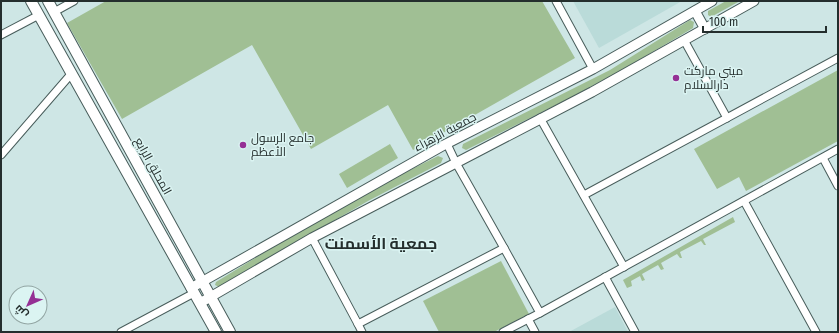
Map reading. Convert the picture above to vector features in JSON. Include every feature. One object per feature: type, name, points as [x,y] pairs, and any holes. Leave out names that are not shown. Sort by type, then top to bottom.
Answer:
[{"type":"main road","points":[[31,1],[216,332]]},
{"type":"main road","name":"المحلق الرابع","points":[[48,1],[230,332]]},
{"type":"street","points":[[54,12],[74,1]]},
{"type":"street","points":[[556,1],[594,69]]},
{"type":"street","name":"جمعية الزهراء","points":[[192,291],[202,282],[447,144],[594,69],[712,1]]},
{"type":"street","points":[[200,303],[312,238],[592,92],[754,1]]},
{"type":"street","points":[[695,11],[705,29]]},
{"type":"street","points":[[1,35],[39,15]]},
{"type":"street","points":[[684,40],[727,118]]},
{"type":"street","points":[[584,195],[838,58]]},
{"type":"street","points":[[1,155],[72,73]]},
{"type":"street","points":[[540,118],[624,267]]},
{"type":"street","points":[[447,144],[540,313]]},
{"type":"street","points":[[503,332],[838,149]]},
{"type":"street","points":[[823,158],[838,186]]},
{"type":"street","points":[[744,201],[816,332]]},
{"type":"street","points":[[312,238],[362,332]]},
{"type":"street","points":[[358,324],[504,248]]},
{"type":"street","points":[[604,277],[634,332]]},
{"type":"street","points":[[121,332],[192,291]]},
{"type":"street","points":[[528,319],[535,332]]},
{"type":"shaded area","points":[[573,1],[682,1],[599,48]]},
{"type":"shaded area","points":[[615,307],[628,332],[569,332]]},
{"type":"green space","points":[[106,1],[542,1],[575,58],[413,150],[388,105],[311,149],[252,45],[122,119],[67,23]]},
{"type":"green space","points":[[726,1],[740,1],[711,17],[708,15],[708,11]]},
{"type":"green space","points":[[690,20],[694,22],[693,28],[627,67],[572,97],[466,150],[462,148],[463,144],[610,70]]},
{"type":"green space","points":[[838,70],[838,141],[746,191],[739,177],[717,189],[694,149]]},
{"type":"green space","points":[[390,144],[398,158],[347,188],[339,174]]},
{"type":"green space","points":[[438,156],[443,158],[441,163],[368,201],[219,287],[215,285],[216,282],[286,239],[390,180]]},
{"type":"green space","points":[[733,217],[735,222],[703,239],[706,245],[704,245],[701,241],[680,252],[682,258],[680,258],[677,254],[661,263],[664,269],[661,270],[658,265],[642,274],[645,280],[642,281],[640,276],[631,281],[632,286],[627,288],[623,280]]},
{"type":"green space","points":[[501,261],[529,314],[494,332],[439,332],[423,301]]},
{"type":"place","name":"ميني ماركت دارالسلام","points":[[676,78]]},
{"type":"place","name":"جامع الرسول الأعظم","points":[[243,145]]},
{"type":"district","name":"جمعية الأسمنت","points":[[381,243]]}]
